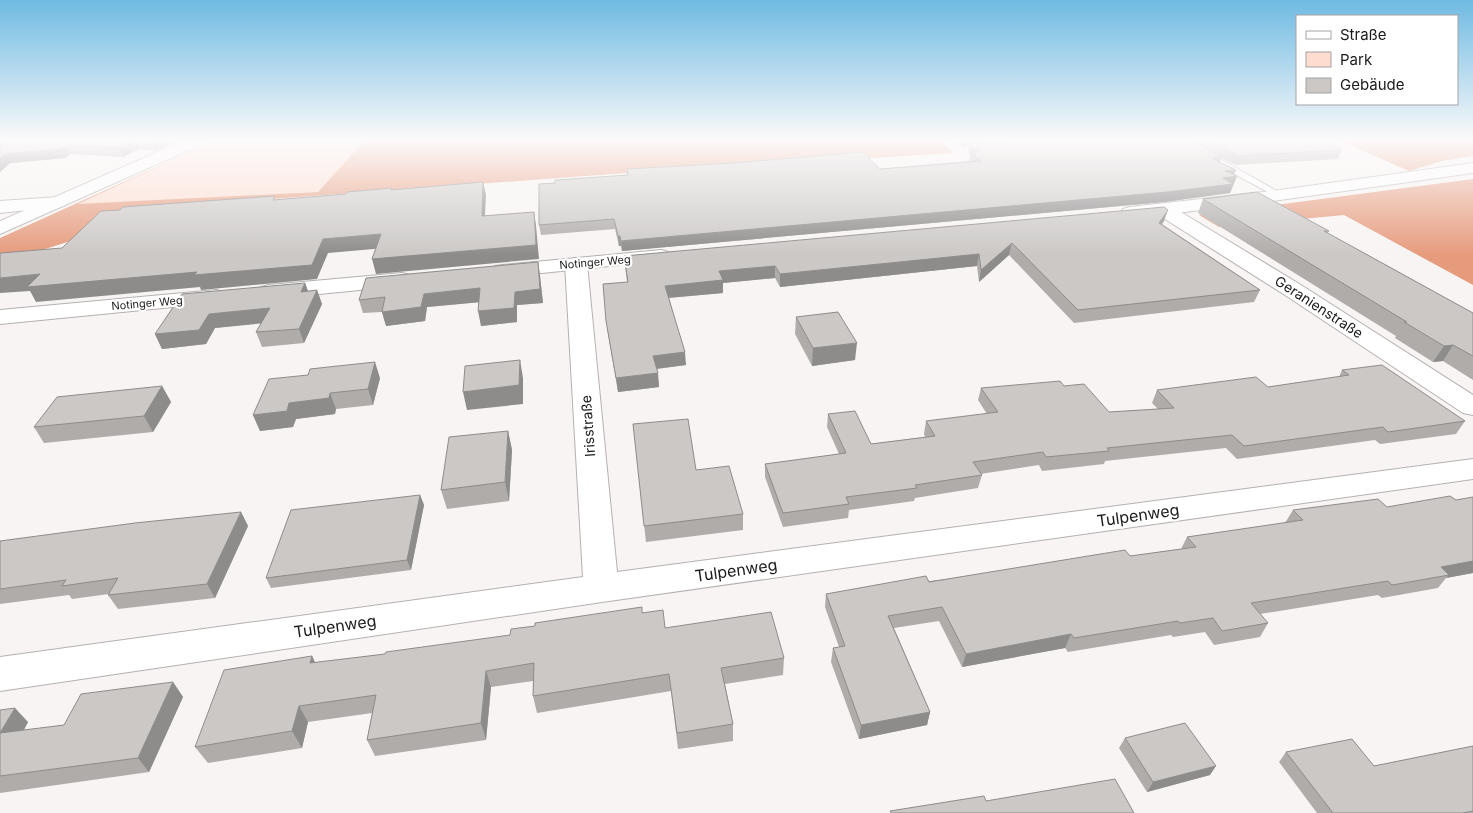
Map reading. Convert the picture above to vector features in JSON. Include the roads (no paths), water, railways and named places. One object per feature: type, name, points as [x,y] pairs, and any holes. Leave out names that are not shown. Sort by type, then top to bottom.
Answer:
[{"type":"street","points":[[0,228],[111,179]]},
{"type":"street","points":[[1108,215],[1164,210],[1395,179]]},
{"type":"street","points":[[0,207],[58,202]]},
{"type":"street","name":"Geranienstraße","points":[[1164,210],[1301,295],[1473,407]]},
{"type":"street","name":"Notinger Weg","points":[[486,272],[676,255]]},
{"type":"street","name":"Irisstraße","points":[[576,264],[597,549],[602,588]]},
{"type":"street","name":"Notinger Weg","points":[[0,317],[417,278]]},
{"type":"street","name":"Tulpenweg","points":[[0,674],[602,588],[1473,469]]},
{"type":"lane","points":[[1250,179],[1280,195]]}]
